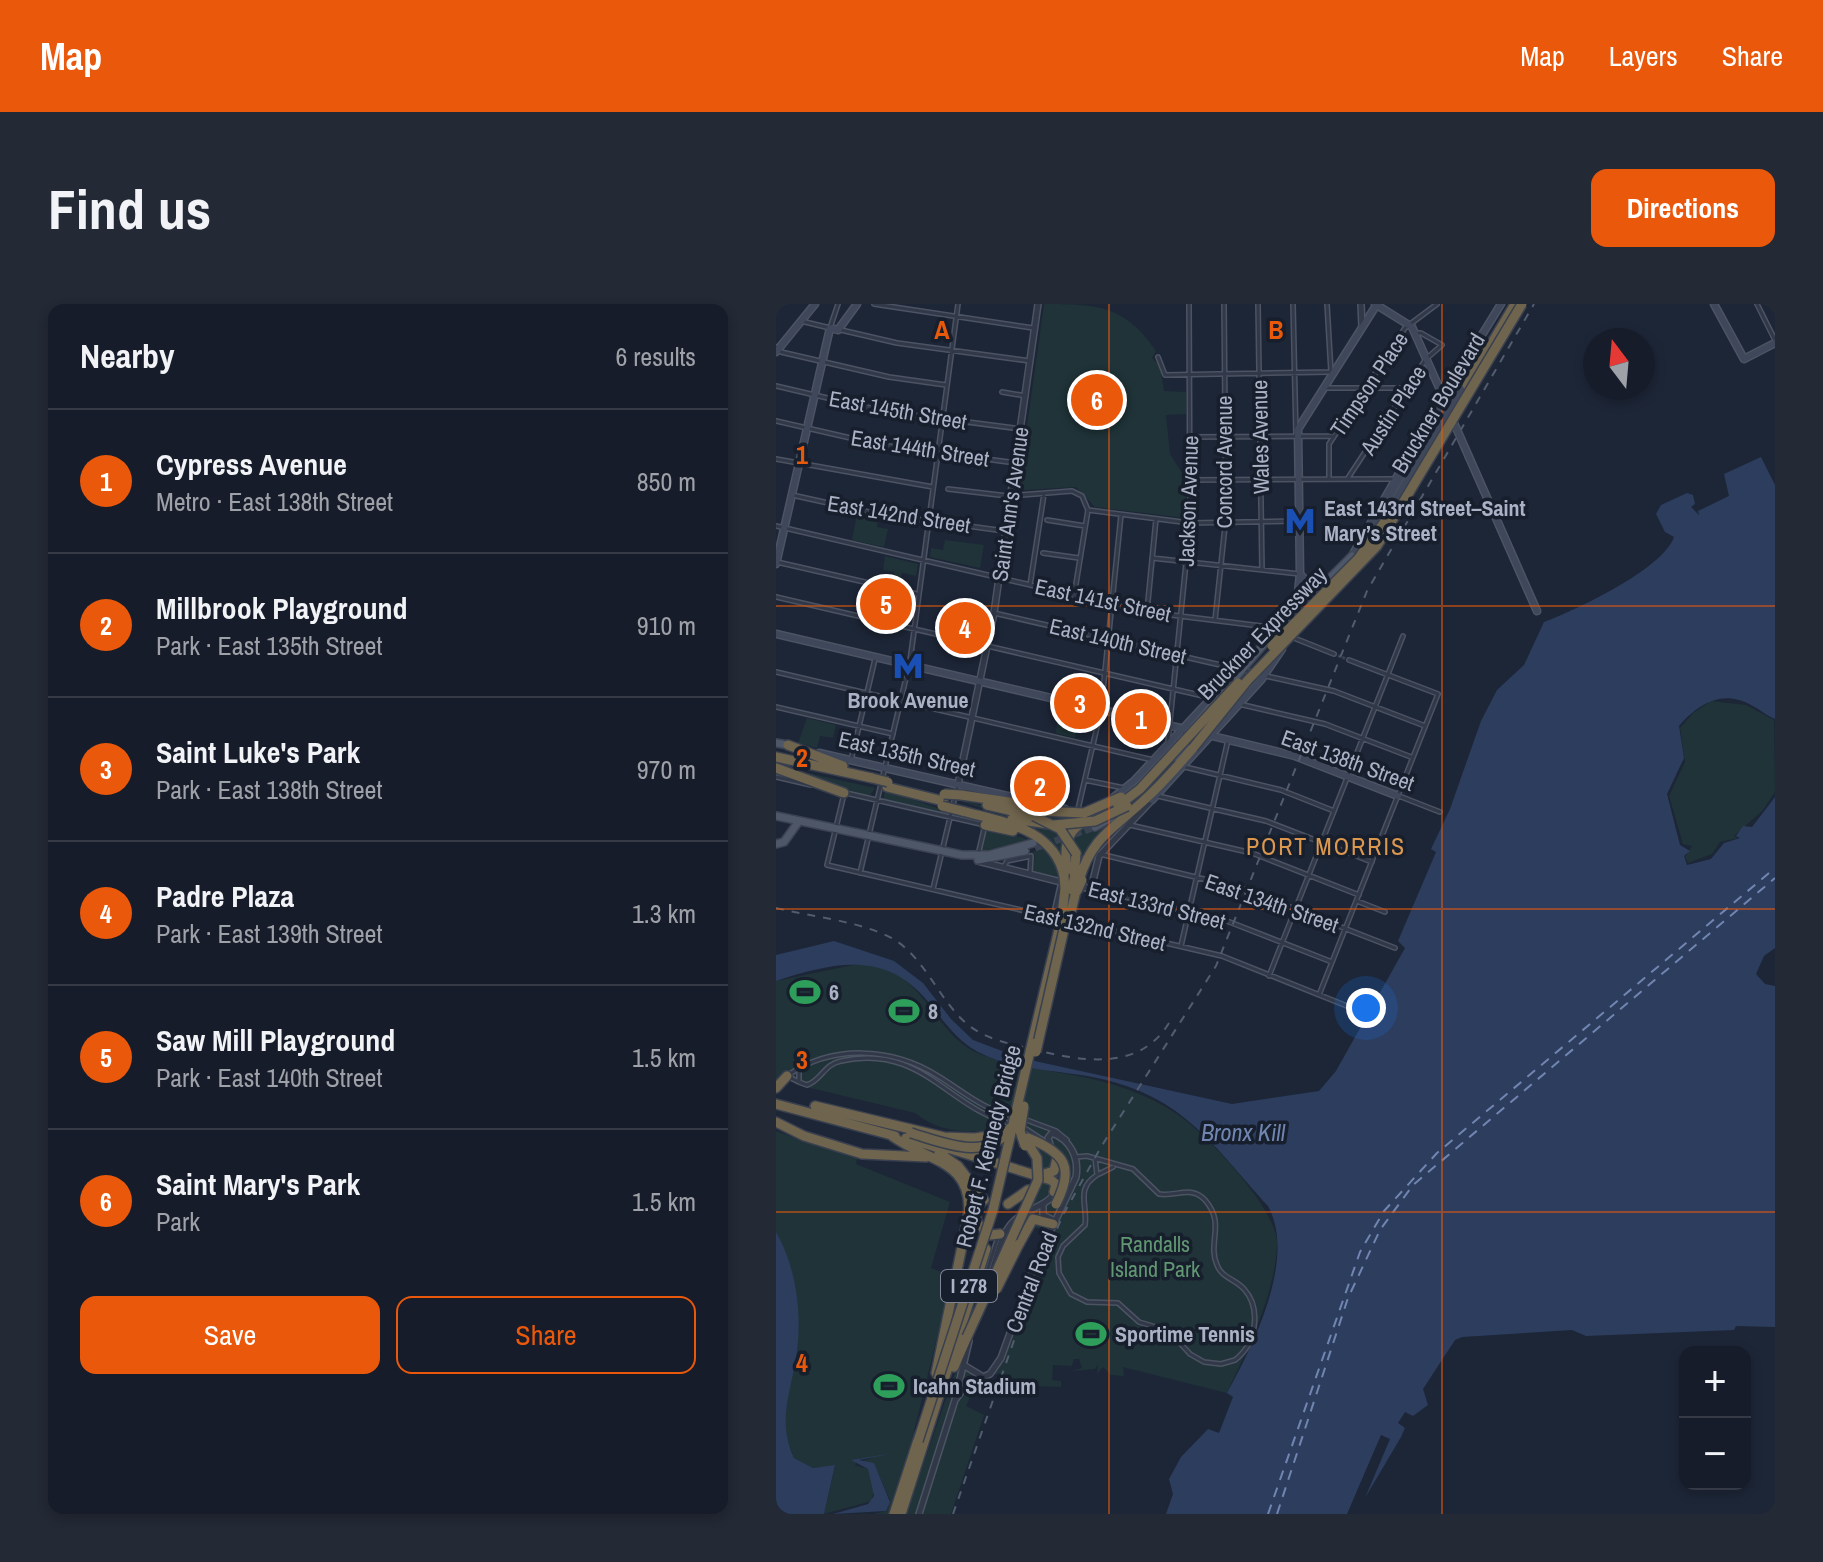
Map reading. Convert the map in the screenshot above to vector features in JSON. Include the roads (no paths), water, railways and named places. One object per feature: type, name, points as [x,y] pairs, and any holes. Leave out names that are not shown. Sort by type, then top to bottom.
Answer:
[{"type":"highway","name":"Bruckner Expressway","points":[[1091,823],[1133,796],[1215,700],[1369,545],[1517,304]]},
{"type":"highway","name":"Bruckner Expressway","points":[[1072,886],[1099,839],[1171,772],[1285,635],[1377,546],[1517,304]]},
{"type":"highway","points":[[1209,735],[1240,700],[1285,635]]},
{"type":"highway","points":[[962,803],[1024,822],[1062,825],[1095,821],[1119,811],[1141,795],[1250,676]]},
{"type":"highway","points":[[962,803],[974,801],[1034,813],[1079,813],[1116,801],[1215,700]]},
{"type":"highway","points":[[788,745],[871,780],[943,800],[1061,808]]},
{"type":"highway","points":[[776,763],[871,780]]},
{"type":"highway","points":[[776,763],[844,793]]},
{"type":"highway","points":[[1072,886],[1106,839],[1154,798]]},
{"type":"highway","points":[[962,803],[1025,830],[1052,850],[1072,886]]},
{"type":"highway","points":[[1034,813],[1060,829],[1076,853],[1064,917]]},
{"type":"highway","points":[[1072,886],[1066,842],[1091,823]]},
{"type":"highway","points":[[985,825],[1025,835],[1052,850]]},
{"type":"highway","name":"Robert F. Kennedy Bridge","points":[[894,1514],[923,1439],[995,1218],[1064,933],[1064,917]]},
{"type":"highway","name":"Robert F. Kennedy Bridge","points":[[901,1514],[993,1210],[1064,917]]},
{"type":"highway","points":[[911,1133],[965,1148],[983,1147],[1001,1140],[1012,1125],[1032,1043]]},
{"type":"highway","points":[[776,1088],[787,1076]]},
{"type":"highway","points":[[1008,1204],[1025,1194],[1034,1174],[1033,1161],[1020,1134],[1025,1099]]},
{"type":"highway","points":[[776,1101],[944,1137],[1014,1134],[1054,1151],[1064,1164],[1066,1183],[1056,1204],[1054,1222],[1037,1218],[1026,1221],[1019,1244],[967,1337]]},
{"type":"highway","points":[[776,1101],[1036,1174],[1053,1181],[1054,1192]]},
{"type":"highway","points":[[776,1122],[804,1136],[867,1155],[921,1155],[951,1168]]},
{"type":"highway","points":[[885,1124],[965,1154]]},
{"type":"highway","points":[[892,1136],[951,1168],[966,1189],[969,1214],[923,1439]]},
{"type":"highway","points":[[892,1136],[949,1159],[980,1202],[975,1216],[980,1228],[990,1235],[1000,1234]]},
{"type":"highway","points":[[923,1439],[1038,1180],[1038,1162],[1026,1139]]},
{"type":"highway","points":[[1036,1174],[1052,1174],[1057,1158]]},
{"type":"main road","points":[[777,349],[815,304]]},
{"type":"main road","points":[[776,563],[823,362],[834,329],[857,304]]},
{"type":"main road","points":[[1296,612],[1300,574],[1296,436],[1302,418],[1376,304],[1409,325],[1415,333],[1537,611]]},
{"type":"main road","name":"Bruckner Boulevard","points":[[1355,558],[1395,479],[1501,304]]},
{"type":"main road","name":"Bruckner Boulevard","points":[[1091,823],[1134,795],[1264,644],[1285,635],[1371,552],[1517,304]]},
{"type":"main road","points":[[1714,304],[1744,359],[1775,342]]},
{"type":"main road","name":"Bruckner Boulevard","points":[[1240,700],[1265,675],[1296,612],[1355,558],[1439,414],[1444,399]]},
{"type":"main road","name":"Bruckner Boulevard","points":[[1285,635],[1355,558],[1451,416]]},
{"type":"main road","points":[[1387,512],[1403,497]]},
{"type":"main road","points":[[1350,574],[1355,558]]},
{"type":"main road","points":[[1300,574],[1318,590],[1317,602]]},
{"type":"main road","name":"East 138th Street","points":[[776,634],[1291,755],[1398,796]]},
{"type":"main road","name":"Bruckner Boulevard","points":[[1078,809],[1101,803],[1126,789],[1168,745],[1190,730],[1250,676]]},
{"type":"main road","name":"Bruckner Boulevard","points":[[1091,823],[1134,799],[1175,757],[1190,730]]},
{"type":"main road","points":[[1175,757],[1209,735]]},
{"type":"main road","points":[[1154,798],[1209,735]]},
{"type":"main road","name":"East 135th Street","points":[[776,743],[1061,808],[1078,809]]},
{"type":"main road","points":[[776,816],[942,853],[978,858],[1034,846]]},
{"type":"main road","points":[[776,844],[784,842],[799,821]]},
{"type":"street","points":[[834,329],[838,304]]},
{"type":"street","points":[[874,304],[1035,328]]},
{"type":"street","points":[[860,873],[909,665],[958,304]]},
{"type":"street","name":"Saint Ann's Avenue","points":[[933,889],[994,613],[1038,304]]},
{"type":"street","name":"Jackson Avenue","points":[[1168,745],[1190,523],[1189,304]]},
{"type":"street","name":"Concord Avenue","points":[[1215,620],[1226,522],[1224,304]]},
{"type":"street","name":"Wales Avenue","points":[[1258,304],[1262,570]]},
{"type":"street","points":[[1293,304],[1293,414],[1296,436]]},
{"type":"street","points":[[1158,357],[1165,375],[1331,372],[1327,304]]},
{"type":"street","points":[[1361,304],[1362,327]]},
{"type":"street","name":"Timpson Place","points":[[1329,478],[1329,444],[1409,325],[1437,304]]},
{"type":"street","points":[[1757,304],[1775,342]]},
{"type":"street","points":[[801,321],[951,351],[1030,361]]},
{"type":"street","name":"Austin Place","points":[[1348,478],[1426,359],[1442,345],[1421,333],[1415,333]]},
{"type":"street","points":[[777,349],[889,377],[947,385]]},
{"type":"street","name":"East 145th Street","points":[[776,386],[943,419],[1021,429]]},
{"type":"street","points":[[1323,387],[1407,388]]},
{"type":"street","points":[[1002,392],[1026,396]]},
{"type":"street","points":[[1293,414],[1302,418]]},
{"type":"street","name":"East 144th Street","points":[[776,421],[938,453],[1017,463]]},
{"type":"street","points":[[1191,437],[1334,436]]},
{"type":"street","points":[[776,459],[933,487]]},
{"type":"street","points":[[1191,480],[1395,479]]},
{"type":"street","points":[[948,489],[1013,494],[1077,492],[1088,510],[1074,596]]},
{"type":"street","points":[[1030,585],[1044,492]]},
{"type":"street","name":"East 142nd Street","points":[[792,495],[862,511],[1006,531]]},
{"type":"street","points":[[1088,510],[1190,523],[1299,521]]},
{"type":"street","points":[[1078,809],[1101,710],[1121,515]]},
{"type":"street","points":[[1147,612],[1156,519]]},
{"type":"street","points":[[1047,520],[1085,526]]},
{"type":"street","name":"East 141st Street","points":[[776,526],[1112,605],[1263,626],[1334,654]]},
{"type":"street","points":[[1043,553],[1080,558]]},
{"type":"street","points":[[1152,558],[1300,574]]},
{"type":"street","points":[[776,563],[919,595]]},
{"type":"street","points":[[776,597],[1215,700]]},
{"type":"street","name":"East 140th Street","points":[[994,613],[1177,654],[1240,670],[1250,676],[1265,675],[1334,691],[1425,726]]},
{"type":"street","points":[[1263,626],[1264,644]]},
{"type":"street","points":[[1269,976],[1403,636]]},
{"type":"street","points":[[851,760],[875,658]]},
{"type":"street","points":[[1319,995],[1438,694],[1349,660]]},
{"type":"street","points":[[776,672],[1153,760]]},
{"type":"street","points":[[1240,700],[1325,724],[1413,758]]},
{"type":"street","points":[[776,707],[893,734]]},
{"type":"street","points":[[1181,946],[1228,740]]},
{"type":"street","points":[[1183,767],[1277,788],[1334,811]]},
{"type":"street","points":[[776,777],[985,825],[978,858]]},
{"type":"street","points":[[1085,780],[1126,789]]},
{"type":"street","points":[[836,829],[844,793]]},
{"type":"street","name":"East 138th Street","points":[[1398,796],[1440,812]]},
{"type":"street","points":[[1091,889],[1100,854],[1154,798],[1266,821],[1372,862]]},
{"type":"street","points":[[1128,824],[1257,854],[1359,895]]},
{"type":"street","name":"East 132nd Street","points":[[836,829],[827,865],[1064,917],[1222,956],[1357,1010]]},
{"type":"street","name":"East 134th Street","points":[[1100,854],[1246,889],[1395,948]]},
{"type":"street","points":[[1003,868],[1007,861],[1031,856],[1030,875]]},
{"type":"street","name":"East 133rd Street","points":[[978,858],[1003,868],[1072,886],[1231,922],[1332,962]]},
{"type":"street","points":[[1357,901],[1385,912]]},
{"type":"street","points":[[854,1059],[856,1053]]},
{"type":"street","points":[[840,1054],[842,1060]]},
{"type":"street","points":[[918,1068],[884,1060],[854,1059],[842,1060],[825,1068],[812,1084],[787,1076],[799,1068],[840,1054],[893,1057],[918,1068],[932,1075],[984,1108],[1052,1129],[1071,1147],[1076,1157],[1095,1158],[1138,1172],[1159,1194],[1190,1192],[1208,1204],[1217,1227],[1216,1264],[1225,1276],[1246,1291],[1255,1313],[1254,1330],[1235,1360],[1221,1364],[1204,1362],[1190,1354],[1172,1333],[1139,1322],[1115,1302],[1083,1301],[1069,1292],[1058,1268],[1058,1257],[1063,1246],[1083,1228],[1083,1193],[1088,1182],[1117,1166]]},
{"type":"street","points":[[799,1068],[799,1082]]},
{"type":"street","points":[[954,1090],[981,1114],[1029,1129],[1051,1148]]},
{"type":"street","points":[[981,1114],[984,1108]]},
{"type":"street","points":[[1054,1192],[1059,1178],[1057,1158],[1048,1138],[1052,1133],[1071,1147]]},
{"type":"street","name":"Central Road","points":[[955,1400],[964,1386],[984,1377],[1001,1358],[1054,1222],[1076,1177],[1076,1157]]},
{"type":"street","points":[[1095,1158],[1097,1175]]},
{"type":"street","name":"Central Road","points":[[919,1514],[955,1400],[1000,1234],[1011,1224],[1026,1221],[1054,1192]]},
{"type":"street","points":[[1043,1205],[1043,1215],[1054,1222]]},
{"type":"street","name":"Central Road","points":[[986,1285],[1011,1224]]},
{"type":"street","points":[[965,1365],[972,1374],[984,1377]]},
{"type":"water","name":"Bronx Kill","points":[[1761,457],[1775,485],[1775,719],[1751,705],[1727,698],[1709,702],[1693,712],[1679,726],[1684,758],[1667,794],[1680,845],[1690,851],[1684,856],[1687,865],[1711,859],[1724,843],[1740,838],[1736,836],[1743,826],[1752,827],[1775,797],[1775,948],[1764,956],[1756,974],[1765,984],[1775,986],[1775,1327],[1736,1326],[1734,1330],[1586,1336],[1572,1330],[1462,1337],[1455,1340],[1423,1389],[1428,1405],[1413,1416],[1405,1412],[1398,1423],[1405,1428],[1365,1498],[1390,1439],[1381,1435],[1347,1514],[1166,1514],[1173,1494],[1169,1479],[1181,1457],[1208,1429],[1219,1433],[1233,1397],[1227,1393],[1268,1301],[1275,1276],[1277,1251],[1276,1227],[1268,1206],[1213,1144],[1175,1111],[1153,1097],[1097,1078],[1006,1063],[978,1052],[955,1034],[907,981],[890,972],[854,965],[835,966],[776,981],[776,955],[834,941],[894,961],[923,983],[951,1019],[973,1040],[1021,1058],[1232,1104],[1319,1091],[1336,1071],[1405,948],[1398,941],[1436,852],[1431,849],[1450,809],[1481,721],[1497,690],[1524,665],[1544,622],[1617,587],[1654,562],[1667,549],[1674,537],[1665,532],[1656,514],[1661,505],[1687,493],[1693,495],[1695,504],[1691,507],[1699,515],[1698,511],[1729,496],[1724,474]]},
{"type":"water","points":[[776,1232],[793,1275],[799,1321],[786,1430],[794,1458],[813,1468],[835,1465],[824,1514],[776,1514]]},
{"type":"water","points":[[894,1453],[859,1460],[874,1463],[890,1502],[886,1511],[833,1514],[868,1504],[874,1496],[868,1469],[851,1460]]},
{"type":"tunnel","points":[[1334,654],[1349,660]]},
{"type":"tunnel","points":[[1035,848],[1095,827]]},
{"type":"railway","points":[[953,1514],[1037,1275],[1063,1215],[1101,1147],[1216,966],[1367,591],[1534,304]]},
{"type":"railway","points":[[776,908],[853,924],[895,940],[915,958],[948,1004],[967,1024],[982,1034],[1008,1043],[1053,1054],[1108,1059],[1142,1049],[1157,1039],[1169,1023]]},
{"type":"place","name":"Saint Mary's Park","points":[[1097,400]]},
{"type":"place","name":"East 143rd Street–Saint Mary’s Street","points":[[1300,521]]},
{"type":"place","name":"Saw Mill Playground","points":[[886,604]]},
{"type":"place","name":"Padre Plaza","points":[[965,628]]},
{"type":"place","name":"Brook Avenue","points":[[908,666]]},
{"type":"place","name":"Saint Luke's Park","points":[[1080,703]]},
{"type":"place","name":"Cypress Avenue","points":[[1141,719]]},
{"type":"place","name":"Millbrook Playground","points":[[1040,786]]},
{"type":"place","name":"6","points":[[805,992]]},
{"type":"place","name":"8","points":[[904,1011]]},
{"type":"place","name":"Sportime Tennis","points":[[1091,1334]]},
{"type":"place","name":"Icahn Stadium","points":[[889,1386]]},
{"type":"district","name":"PORT MORRIS","points":[[1326,847]]},
{"type":"park label","name":"Randalls Island Park","points":[[1155,1256]]}]
